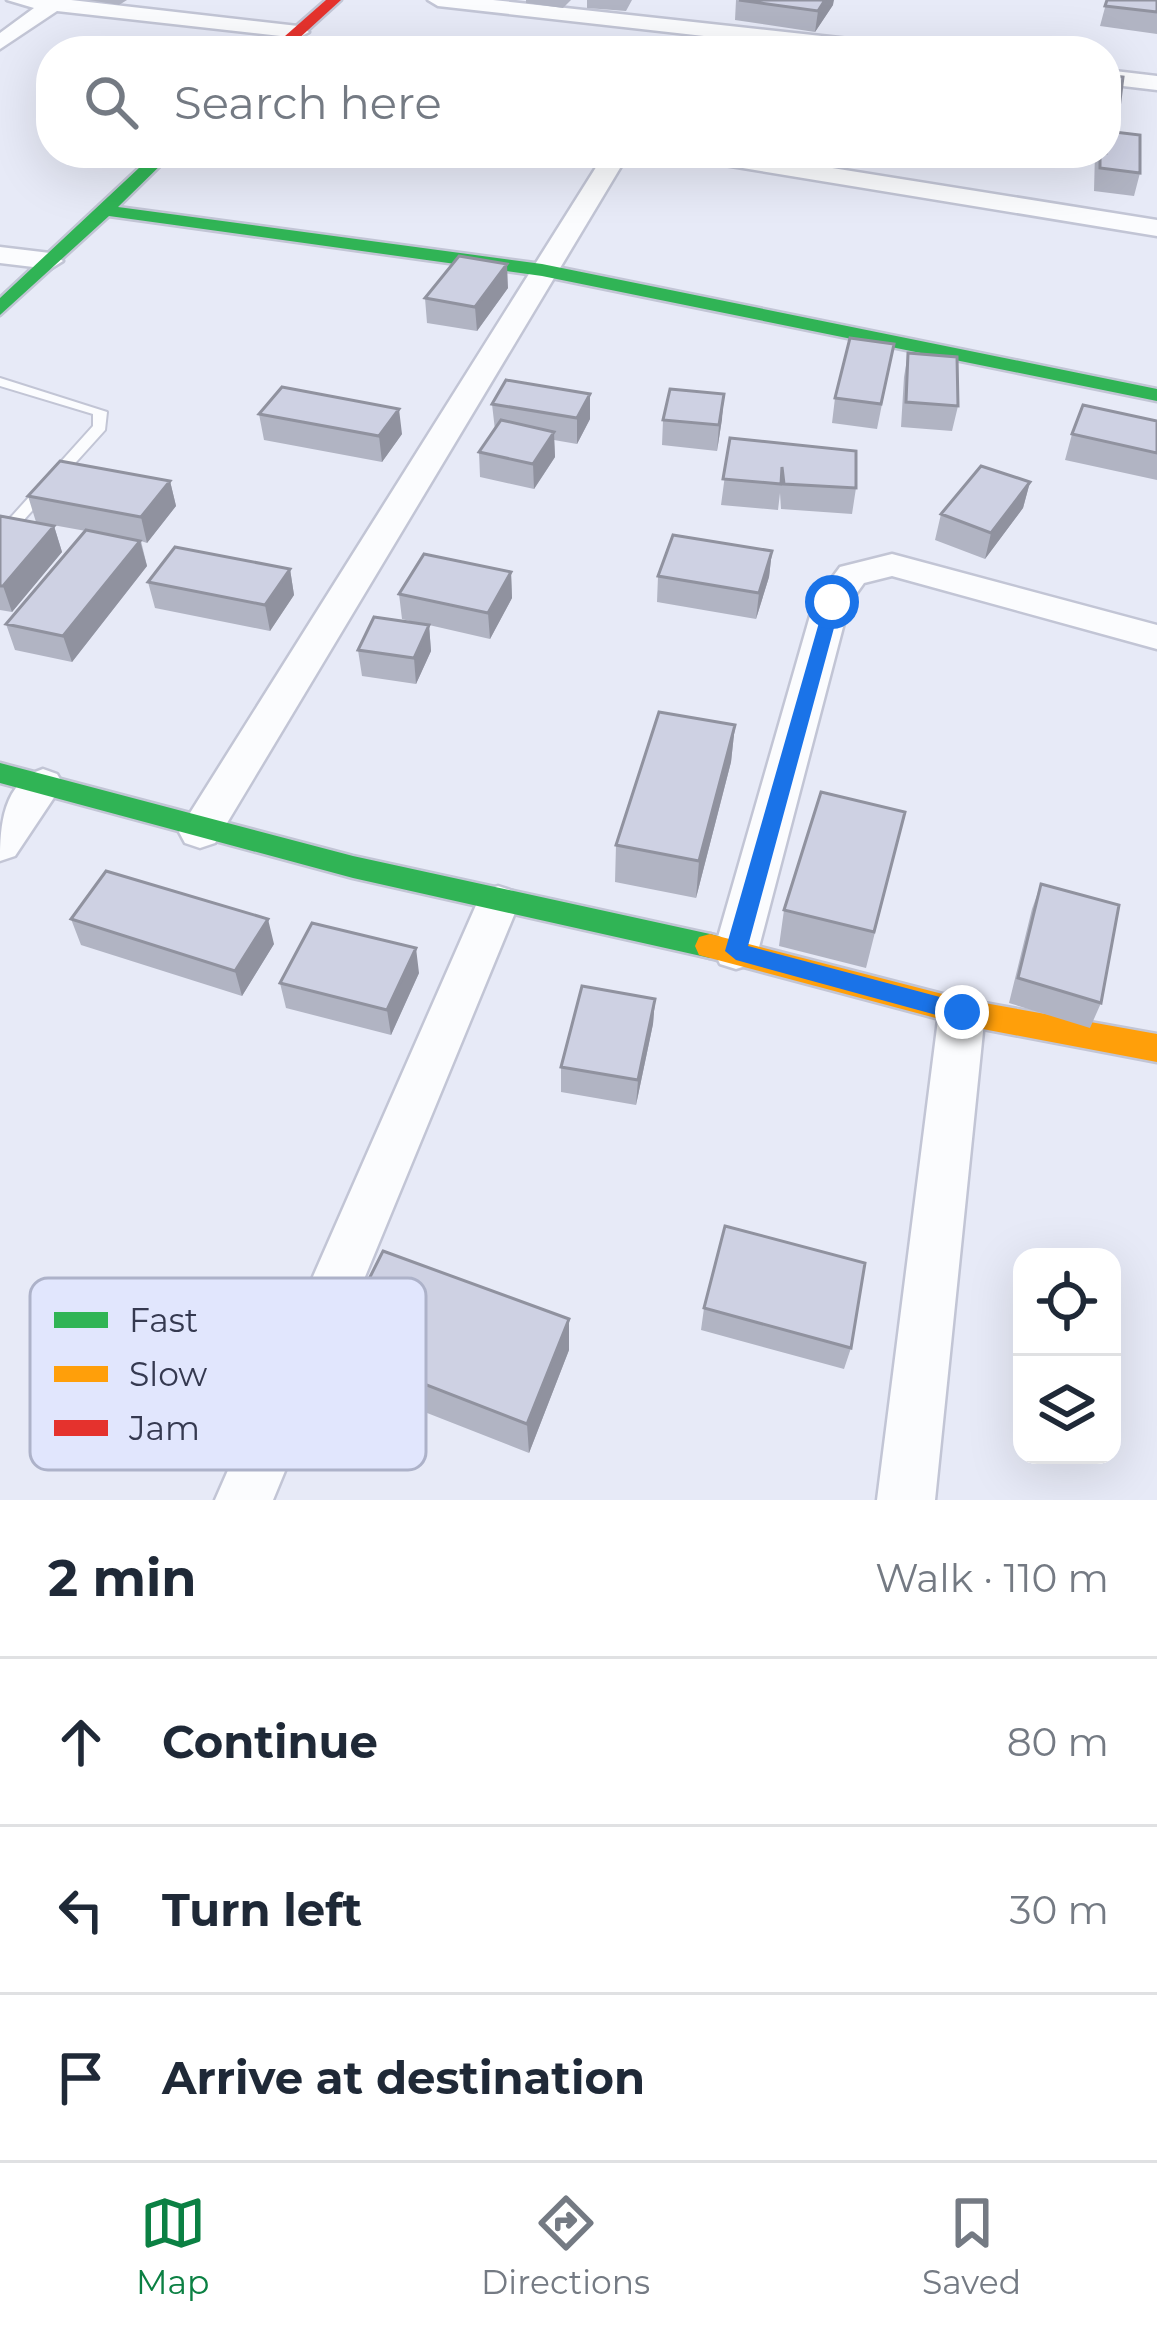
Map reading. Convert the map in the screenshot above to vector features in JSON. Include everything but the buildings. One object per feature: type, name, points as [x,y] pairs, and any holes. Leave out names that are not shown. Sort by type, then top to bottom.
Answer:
[{"type":"street","points":[[17,0],[249,36]]},
{"type":"street","points":[[294,36],[334,0]]},
{"type":"street","points":[[438,0],[770,36]]},
{"type":"street","points":[[680,36],[702,0]]},
{"type":"street","points":[[0,43],[51,5]]},
{"type":"street","points":[[1121,78],[1157,83]]},
{"type":"street","points":[[0,309],[149,168]]},
{"type":"street","points":[[200,832],[607,168]]},
{"type":"street","points":[[787,168],[1157,228]]},
{"type":"street","points":[[104,210],[542,270],[1157,395]]},
{"type":"street","points":[[0,255],[50,261]]},
{"type":"street","points":[[736,951],[832,602],[852,575],[892,565],[1157,637]]},
{"type":"street","points":[[0,773],[200,832],[498,903],[736,951],[962,1012],[1157,1048]]},
{"type":"street","points":[[0,844],[43,784]]},
{"type":"street","points":[[338,1278],[498,903]]},
{"type":"street","points":[[906,1500],[962,1012]]},
{"type":"street","points":[[244,1500],[257,1470]]},
{"type":"lane","points":[[0,382],[100,412],[100,427],[17,519]]},
{"type":"traffic: fast","points":[[0,309],[149,168]]},
{"type":"traffic: fast","points":[[104,210],[542,270],[1157,395]]},
{"type":"traffic: fast","points":[[0,773],[353,867],[710,946]]},
{"type":"traffic: slow","points":[[710,946],[962,1012],[1157,1048]]},
{"type":"traffic: jam","points":[[293,36],[334,0]]},
{"type":"route","points":[[832,602],[736,951],[962,1012]]}]
